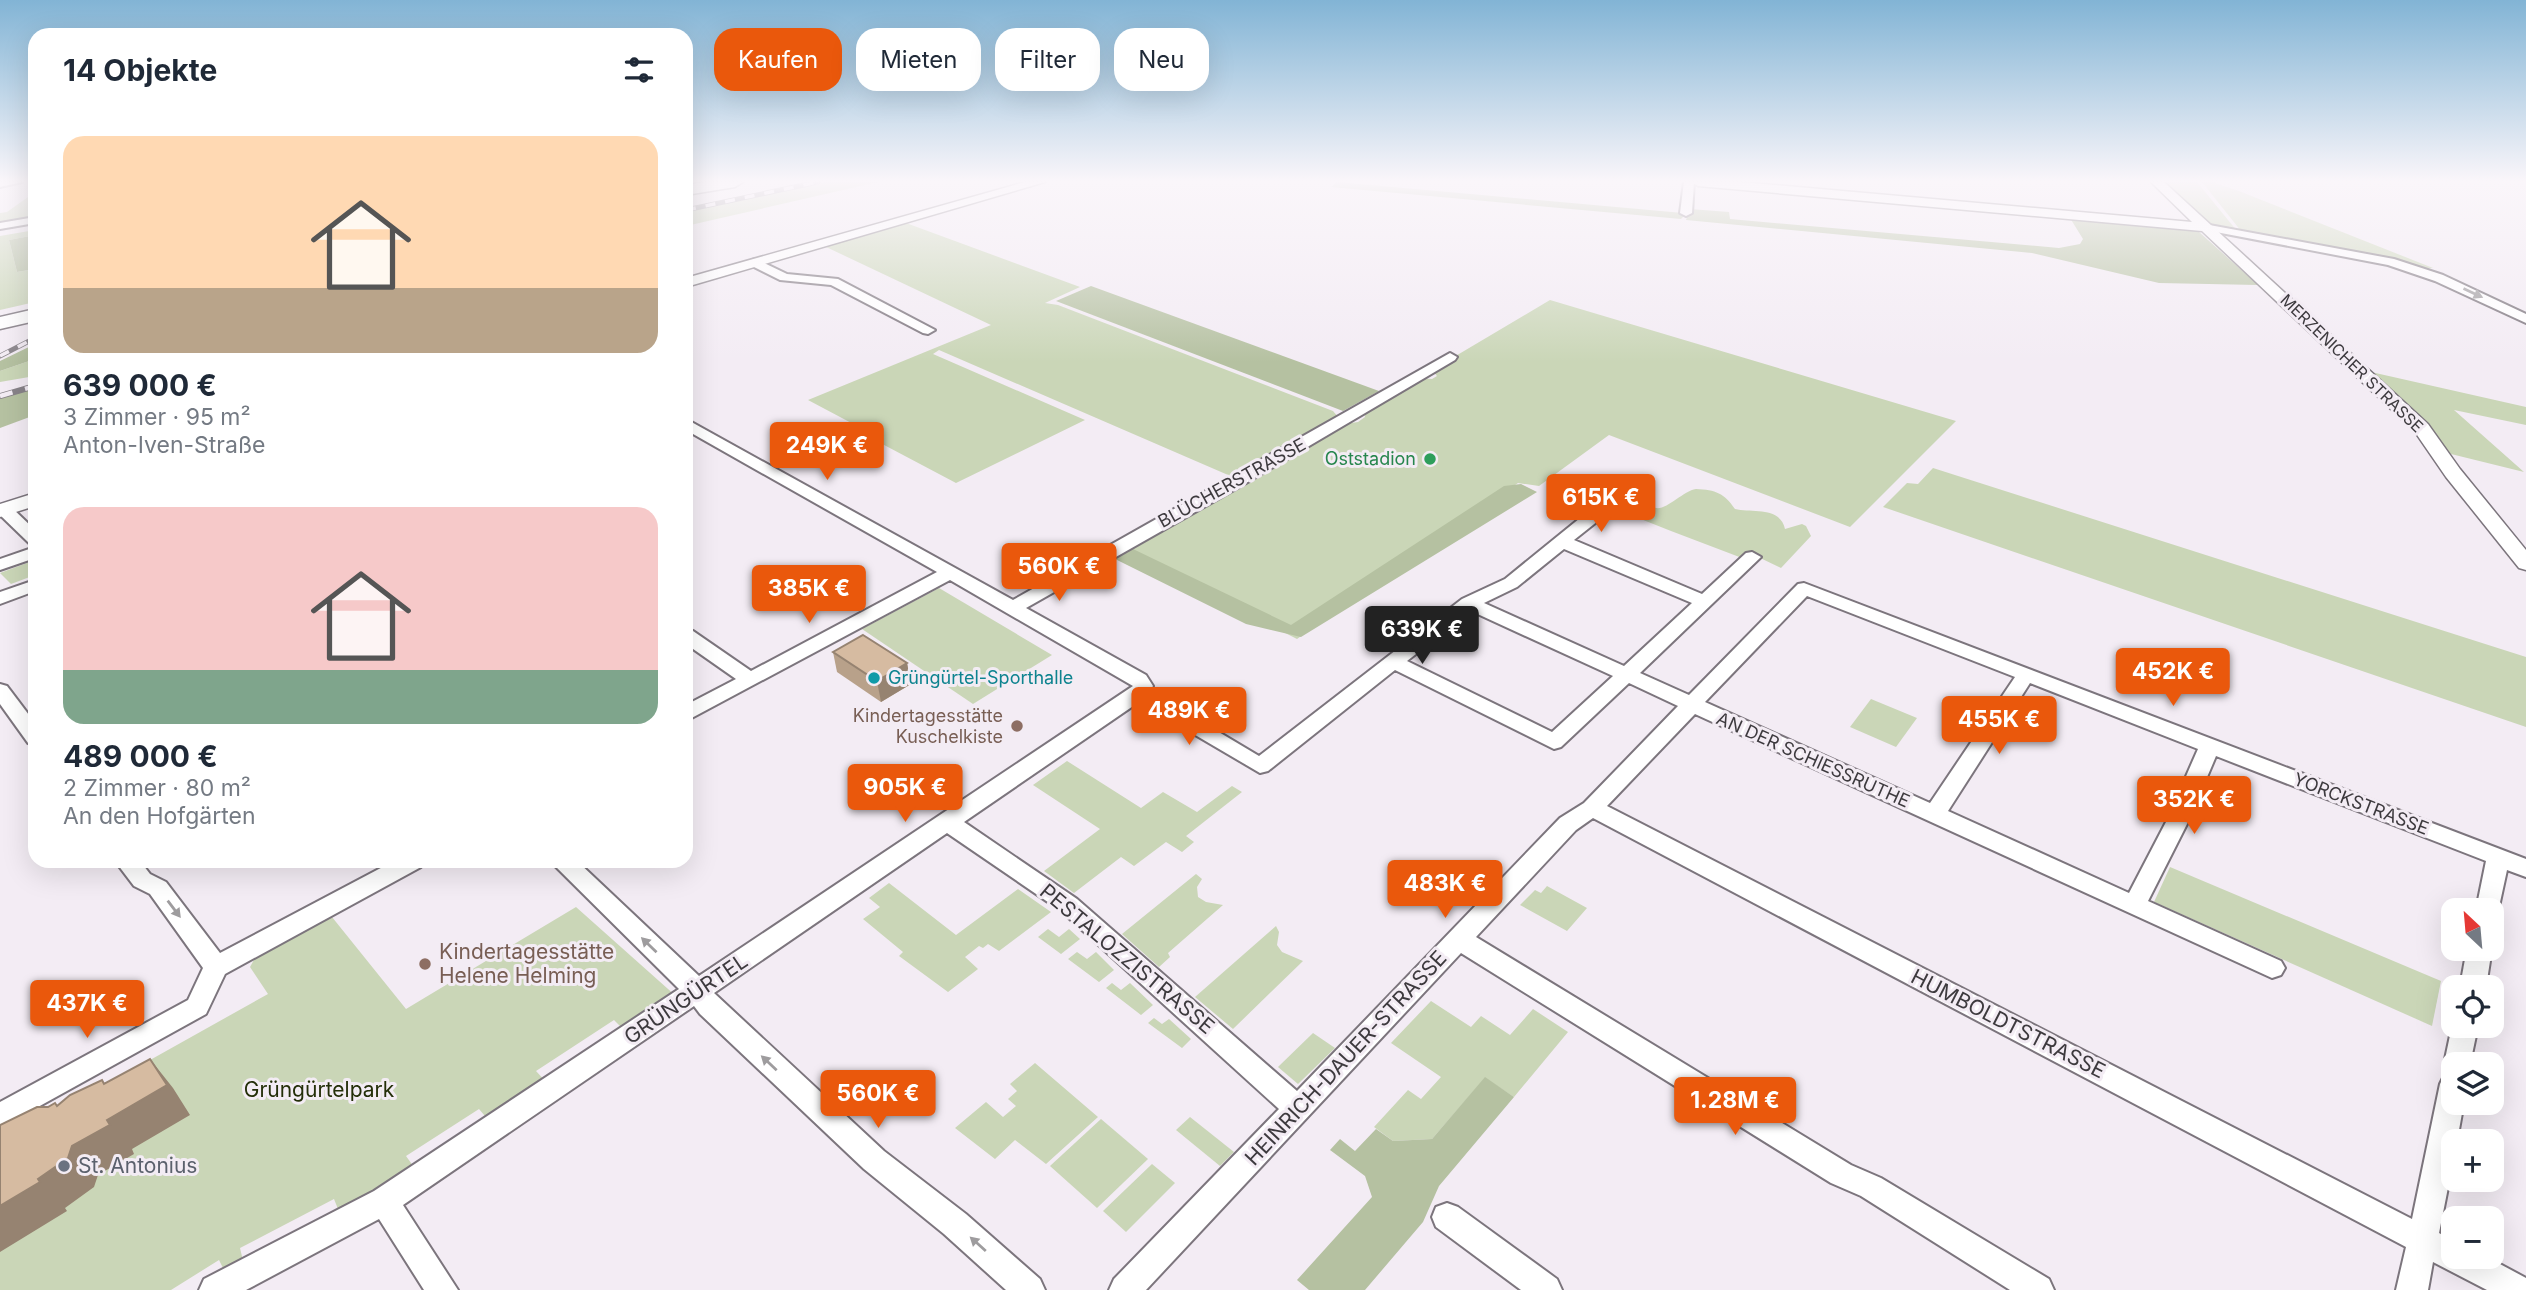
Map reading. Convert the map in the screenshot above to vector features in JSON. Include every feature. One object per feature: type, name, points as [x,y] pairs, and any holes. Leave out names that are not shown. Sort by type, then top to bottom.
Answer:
[{"type":"main road","points":[[0,316],[28,310]]},
{"type":"main road","points":[[0,323],[28,317]]},
{"type":"street","points":[[693,281],[829,242]]},
{"type":"street","name":"MERZENICHER STRASSE","points":[[2220,242],[2422,428],[2453,473],[2526,564]]},
{"type":"street","points":[[2286,242],[2371,258],[2417,270],[2461,287],[2526,319]]},
{"type":"street","points":[[756,263],[784,277],[834,282],[928,330]]},
{"type":"street","name":"BLÜCHERSTRASSE","points":[[1012,608],[1235,483],[1450,356]]},
{"type":"street","points":[[693,428],[1139,679],[1141,689],[1260,766],[1469,603],[1511,583],[1612,501]]},
{"type":"street","points":[[28,502],[2,511],[28,533]]},
{"type":"street","points":[[1563,542],[1704,601]]},
{"type":"street","points":[[0,565],[28,555]]},
{"type":"street","points":[[1394,662],[1554,742],[1629,675],[1752,557]]},
{"type":"street","points":[[693,710],[951,572]]},
{"type":"street","points":[[0,598],[28,587]]},
{"type":"street","name":"YORCKSTRASSE","points":[[1804,588],[2526,868]]},
{"type":"street","name":"HEINRICH-DAUER-STRASSE","points":[[1125,1290],[1568,824],[1592,808],[1804,588]]},
{"type":"street","name":"AN DER SCHIESSRUTHE","points":[[1469,603],[2272,968]]},
{"type":"street","points":[[693,640],[750,680]]},
{"type":"street","points":[[1934,815],[2027,673]]},
{"type":"street","name":"GRÜNGÜRTEL","points":[[215,1290],[384,1200],[699,992],[1141,689]]},
{"type":"street","points":[[0,690],[28,728]]},
{"type":"street","points":[[2134,905],[2177,822],[2210,746]]},
{"type":"street","name":"HUMBOLDTSTRASSE","points":[[1592,808],[2518,1290]]},
{"type":"street","name":"PESTALOZZISTRASSE","points":[[947,822],[1069,905],[1298,1109]]},
{"type":"street","points":[[2490,898],[2498,857]]},
{"type":"street","points":[[133,868],[142,880],[158,888],[216,967]]},
{"type":"street","points":[[0,1116],[197,1007],[216,967],[400,868]]},
{"type":"street","points":[[569,868],[699,992],[709,1007],[874,1160],[955,1224],[1029,1290]]},
{"type":"street","points":[[1459,939],[1841,1174],[1871,1187],[2038,1290]]},
{"type":"street","points":[[2412,1290],[2448,1115]]},
{"type":"street","points":[[384,1200],[442,1290]]},
{"type":"street","points":[[1447,1217],[1546,1290]]},
{"type":"green space","points":[[0,242],[10,242],[17,272],[28,270],[28,304],[0,310]]},
{"type":"green space","points":[[10,242],[28,242],[28,270],[17,272]]},
{"type":"green space","points":[[838,242],[958,242],[1080,287],[1045,303],[1058,305],[1333,411],[1339,418],[1235,478],[939,350],[933,354],[1085,420],[956,483],[852,428],[857,426],[808,400],[991,325],[824,246]]},
{"type":"green space","points":[[1919,242],[1993,242],[2059,248],[2081,242],[2210,242],[2258,285],[2159,283],[2032,253]]},
{"type":"green space","points":[[2294,242],[2368,242],[2433,268],[2422,269]]},
{"type":"green space","points":[[1091,286],[1379,391],[1343,411],[1056,301]]},
{"type":"green space","name":"Oststadion","points":[[1550,300],[1956,421],[1850,527],[1609,435],[1539,486],[1518,483],[1297,639],[1124,551],[1345,424],[1358,422],[1365,417],[1364,411],[1420,378],[1432,379],[1437,376],[1432,370]]},
{"type":"green space","points":[[28,347],[28,361],[0,371],[0,361]]},
{"type":"green space","points":[[28,361],[28,377],[0,382],[0,371]]},
{"type":"green space","points":[[2371,372],[2526,407],[2526,425],[2454,410],[2524,472],[2451,454],[2429,427]]},
{"type":"green space","points":[[28,390],[28,418],[0,428],[0,398]]},
{"type":"green space","points":[[1933,468],[2526,657],[2526,727],[1883,507],[1907,483],[1918,484]]},
{"type":"green space","points":[[1521,484],[1537,492],[1301,637],[1246,624],[1111,557],[1133,549],[1291,625],[1504,486]]},
{"type":"green space","points":[[1696,489],[1719,493],[1735,509],[1771,514],[1782,522],[1785,529],[1802,524],[1811,536],[1781,568],[1756,556],[1742,558],[1671,531],[1623,512],[1613,504],[1624,496],[1660,508]]},
{"type":"green space","points":[[28,563],[28,578],[11,584],[0,573]]},
{"type":"green space","points":[[939,588],[1052,655],[973,704],[862,629]]},
{"type":"green space","points":[[1871,699],[1917,718],[1896,747],[1850,727]]},
{"type":"green space","points":[[1067,761],[1141,808],[1163,792],[1197,812],[1232,786],[1242,792],[1186,836],[1194,842],[1182,852],[1166,842],[1134,866],[1121,857],[1074,893],[1044,871],[1100,829],[1033,785]]},
{"type":"green space","points":[[2170,867],[2441,981],[2432,1026],[2154,902]]},
{"type":"green space","points":[[1196,874],[1202,879],[1197,887],[1198,897],[1206,902],[1223,905],[1168,953],[1170,957],[1159,967],[1122,934]]},
{"type":"green space","points":[[889,883],[956,935],[1018,889],[1051,912],[999,951],[988,944],[983,948],[979,946],[965,957],[978,969],[948,992],[899,956],[903,952],[863,919],[880,907],[869,898]]},
{"type":"green space","points":[[1547,886],[1587,908],[1567,931],[1520,905],[1535,890],[1541,893]]},
{"type":"green space","name":"Grüngürtelpark","points":[[576,907],[677,997],[626,1032],[614,1020],[536,1071],[548,1084],[490,1122],[479,1109],[406,1156],[416,1170],[340,1214],[334,1199],[240,1248],[244,1265],[226,1274],[219,1260],[171,1290],[0,1290],[0,1144],[268,994],[250,967],[255,958],[332,917],[406,1009]]},
{"type":"green space","points":[[1276,926],[1279,932],[1277,945],[1282,952],[1303,961],[1233,1029],[1195,997]]},
{"type":"green space","points":[[1048,929],[1059,937],[1069,929],[1080,939],[1061,954],[1038,937]]},
{"type":"green space","points":[[1077,952],[1087,959],[1096,952],[1114,970],[1099,982],[1068,959]]},
{"type":"green space","points":[[1112,983],[1121,990],[1130,983],[1153,1005],[1141,1015],[1106,988]]},
{"type":"green space","points":[[1431,1001],[1471,1027],[1481,1016],[1510,1035],[1533,1009],[1568,1032],[1514,1097],[1485,1078],[1432,1139],[1393,1141],[1374,1127],[1408,1090],[1421,1099],[1441,1077],[1391,1043]]},
{"type":"green space","points":[[1154,1018],[1162,1024],[1169,1019],[1191,1039],[1182,1048],[1148,1023]]},
{"type":"green space","points":[[1313,1033],[1335,1048],[1298,1084],[1278,1067]]},
{"type":"green space","points":[[1035,1063],[1098,1117],[1046,1164],[1015,1140],[995,1159],[955,1128],[986,1102],[1003,1117],[1016,1106],[1008,1099],[1017,1091],[1010,1084]]},
{"type":"green space","points":[[1485,1077],[1514,1097],[1439,1186],[1423,1222],[1365,1290],[1309,1290],[1297,1280],[1372,1197],[1365,1176],[1330,1150],[1340,1139],[1355,1151],[1376,1129],[1393,1141],[1432,1139]]},
{"type":"green space","points":[[1190,1117],[1234,1152],[1220,1166],[1176,1130]]},
{"type":"green space","points":[[1101,1119],[1148,1159],[1097,1208],[1050,1166]]},
{"type":"green space","points":[[1152,1164],[1175,1183],[1126,1232],[1103,1211]]},
{"type":"building","points":[[863,635],[907,663],[877,681],[833,652]]},
{"type":"building","points":[[150,1059],[167,1085],[107,1120],[110,1125],[72,1146],[68,1158],[38,1179],[40,1182],[0,1206],[0,1125],[37,1107],[48,1107],[55,1103],[57,1106],[70,1095],[102,1080],[104,1084]]},
{"type":"railway","points":[[0,356],[28,342]]},
{"type":"railway","points":[[0,396],[28,388]]},
{"type":"place","name":"Oststadion","points":[[1430,459]]},
{"type":"place","name":"Grüngürtel-Sporthalle","points":[[874,678]]},
{"type":"place","name":"Kindertagesstätte Kuschelkiste","points":[[1017,726]]},
{"type":"place","name":"Kindertagesstätte Helene Helming","points":[[425,964]]},
{"type":"place","name":"St. Antonius","points":[[64,1166]]}]
